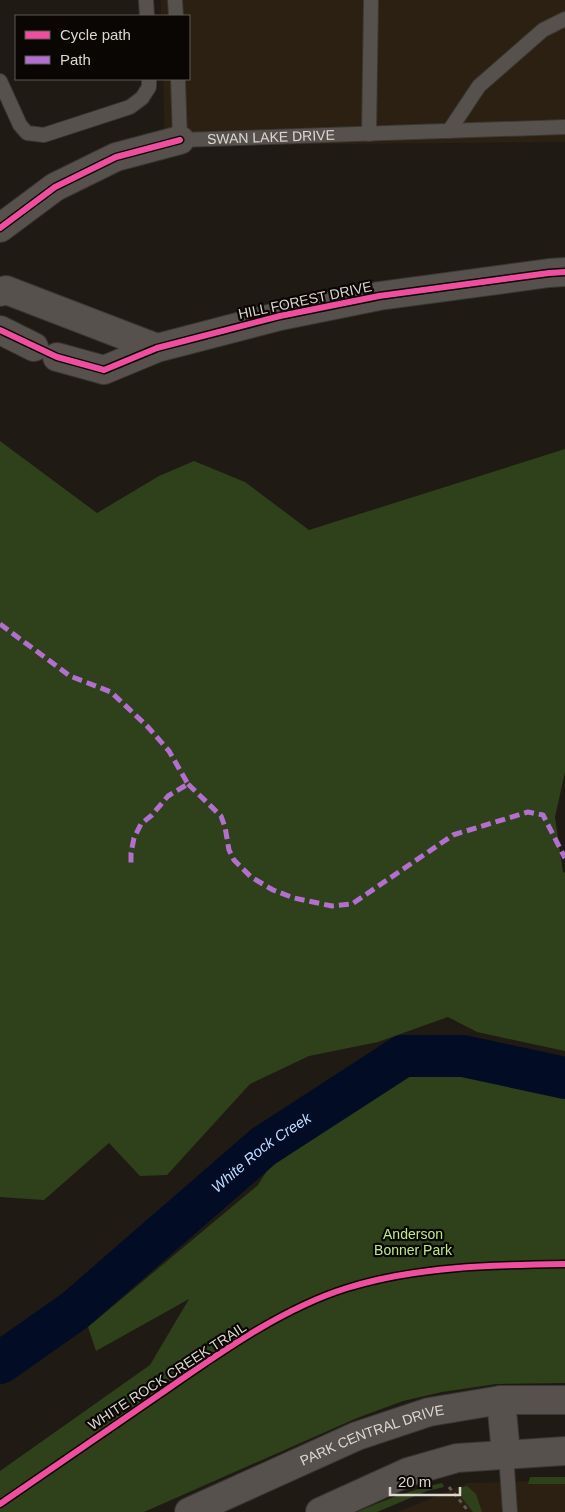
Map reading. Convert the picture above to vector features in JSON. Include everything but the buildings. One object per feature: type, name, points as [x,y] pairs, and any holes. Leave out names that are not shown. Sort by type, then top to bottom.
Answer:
[{"type":"street","name":"SWAN LAKE DRIVE","points":[[0,228],[55,187],[116,156],[180,140]]},
{"type":"street","name":"HILL FOREST DRIVE","points":[[0,330],[46,352],[104,370],[157,348],[280,316],[379,296],[565,272]]},
{"type":"street","points":[[0,292],[6,290],[157,348]]},
{"type":"street","points":[[87,365],[100,327]]},
{"type":"street","points":[[501,1400],[506,1454]]},
{"type":"street","name":"PARK CENTRAL DRIVE","points":[[189,1512],[357,1436],[429,1412],[501,1400],[565,1400]]},
{"type":"street","points":[[320,1512],[408,1472],[457,1458],[565,1451]]},
{"type":"lane","points":[[146,0],[147,15]]},
{"type":"lane","points":[[175,0],[176,15]]},
{"type":"lane","points":[[369,134],[371,0]]},
{"type":"lane","points":[[449,131],[479,86],[542,30],[565,19]]},
{"type":"lane","points":[[0,81],[20,125],[27,133],[44,135],[130,107],[146,92],[149,87],[149,80]]},
{"type":"lane","points":[[178,80],[180,140]]},
{"type":"lane","name":"SWAN LAKE DRIVE","points":[[180,140],[565,127]]},
{"type":"lane","points":[[506,1454],[510,1512]]},
{"type":"path","points":[[449,1487],[469,1512]]},
{"type":"shaded area","points":[[161,0],[565,0],[565,142],[165,146],[163,80],[190,80],[190,15],[161,15]]},
{"type":"shaded area","points":[[565,1480],[565,1512],[398,1512],[467,1483]]},
{"type":"green space","points":[[0,441],[97,513],[159,476],[194,461],[245,482],[309,530],[565,449],[565,772],[555,817],[563,872],[565,873],[565,1051],[477,1032],[448,1017],[378,1042],[309,1056],[250,1084],[167,1175],[140,1176],[109,1143],[44,1200],[0,1197]]},
{"type":"green space","name":"Anderson Bonner Park","points":[[406,1062],[469,1063],[565,1083],[565,1383],[496,1384],[442,1392],[403,1401],[357,1418],[144,1512],[0,1512],[0,1471],[150,1365],[189,1299],[96,1351],[88,1327],[258,1185],[280,1150]]},
{"type":"green space","points":[[530,1477],[565,1477],[565,1484],[528,1484]]},
{"type":"green space","points":[[442,1483],[444,1487],[427,1491],[377,1512],[357,1512],[388,1499]]},
{"type":"green space","points":[[467,1486],[476,1494],[482,1512],[473,1512],[462,1498],[460,1488]]},
{"type":"waterway","name":"White Rock Creek","points":[[0,1363],[74,1311],[264,1146],[403,1056],[463,1056],[565,1078]]},
{"type":"marked path","points":[[0,624],[70,676],[111,692],[147,726],[169,751],[188,784],[168,796],[152,815],[141,824],[134,838],[131,867]]},
{"type":"marked path","points":[[188,784],[221,816],[229,850],[234,860],[251,877],[273,890],[294,898],[332,906],[352,904],[453,835],[528,812],[543,815],[565,858]]},
{"type":"cycle path","points":[[0,228],[55,187],[116,157],[180,140]]},
{"type":"cycle path","points":[[0,330],[57,357],[104,370],[157,348],[280,316],[379,296],[565,272]]},
{"type":"cycle path","name":"WHITE ROCK CREEK TRAIL","points":[[0,1504],[231,1346],[299,1307],[347,1288],[400,1275],[483,1266],[565,1264]]}]
